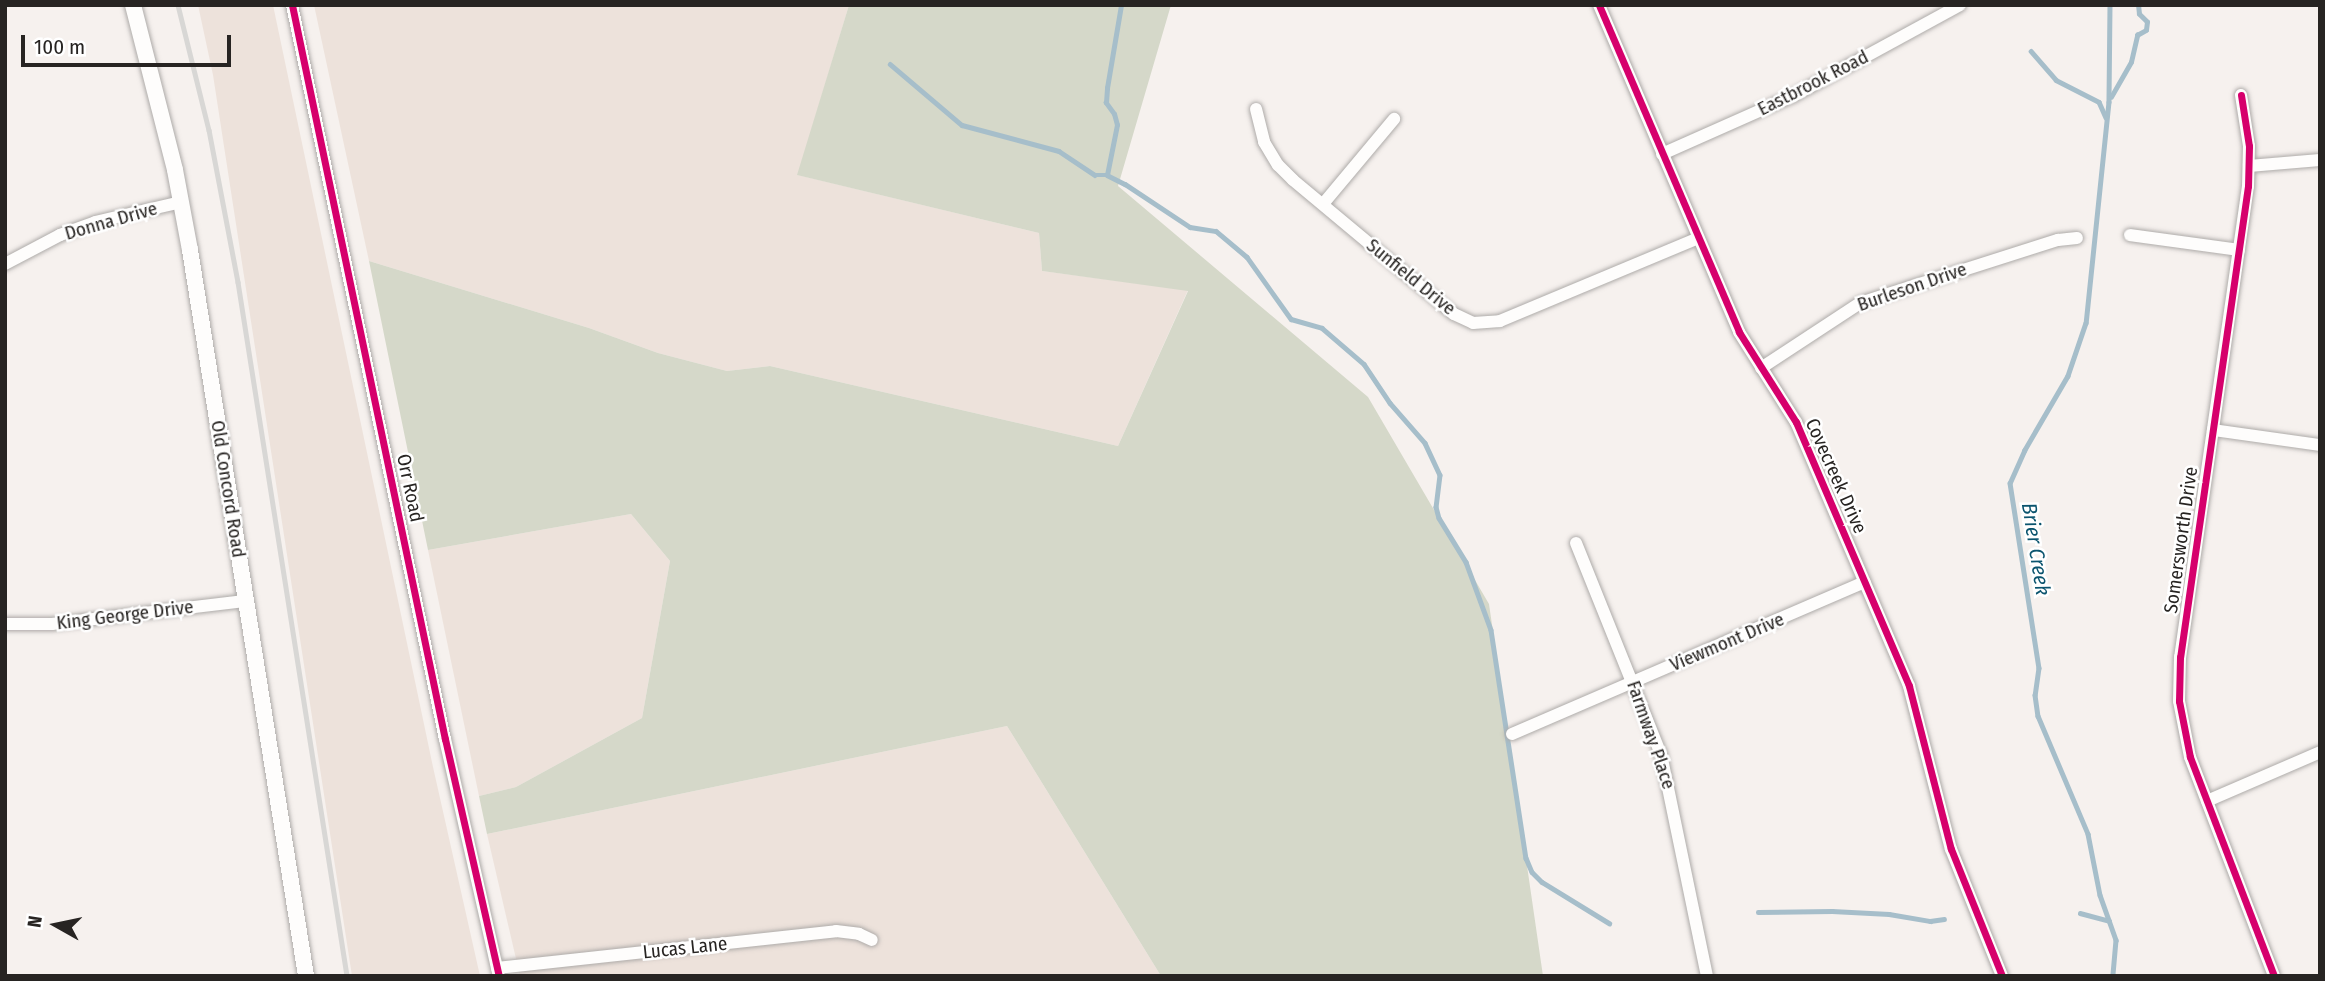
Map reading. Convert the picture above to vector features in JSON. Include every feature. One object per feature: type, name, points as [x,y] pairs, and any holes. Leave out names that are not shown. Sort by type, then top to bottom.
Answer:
[{"type":"street","name":"Old Concord Road","points":[[133,5],[151,70],[181,202],[306,976]]},
{"type":"street","name":"Orr Road","points":[[292,5],[445,739],[498,972]]},
{"type":"street","name":"Covecreek Drive","points":[[1598,5],[1739,332],[1796,422],[1909,686],[1951,849],[2002,976]]},
{"type":"street","name":"Eastbrook Road","points":[[1662,154],[1793,96],[1960,5]]},
{"type":"street","name":"Somersworth Drive","points":[[2241,95],[2249,166],[2179,672],[2183,730],[2207,801],[2274,976]]},
{"type":"street","name":"Sunfield Drive","points":[[1256,109],[1264,142],[1272,157],[1293,180],[1454,314],[1473,323],[1500,321],[1698,238]]},
{"type":"street","points":[[1323,204],[1394,119]]},
{"type":"street","points":[[2249,166],[2320,160]]},
{"type":"street","name":"Donna Drive","points":[[5,264],[60,235],[95,222],[181,202]]},
{"type":"street","points":[[2130,235],[2239,250]]},
{"type":"street","name":"Burleson Drive","points":[[1761,368],[1860,303],[2045,244],[2077,238]]},
{"type":"street","points":[[2213,430],[2320,445]]},
{"type":"street","name":"Farmway Place","points":[[1576,543],[1661,754],[1672,794],[1707,976]]},
{"type":"street","name":"Viewmont Drive","points":[[1512,734],[1865,582]]},
{"type":"street","name":"King George Drive","points":[[5,624],[52,624],[245,601]]},
{"type":"street","points":[[2207,801],[2320,752]]},
{"type":"street","name":"Lucas Lane","points":[[498,972],[836,931],[859,934],[872,940]]},
{"type":"shaded area","points":[[198,5],[273,5],[433,767],[480,976],[352,976],[213,75]]},
{"type":"shaded area","points":[[314,5],[849,5],[798,175],[1039,233],[1042,271],[1188,290],[1118,446],[770,366],[727,371],[658,353],[589,328],[369,261]]},
{"type":"shaded area","points":[[849,5],[1171,5],[1118,186],[1368,397],[1489,604],[1543,976],[1161,976],[1007,726],[487,834],[479,796],[516,787],[642,718],[670,561],[631,514],[428,550],[369,261],[589,328],[658,353],[727,371],[770,366],[1118,446],[1188,291],[1042,271],[1039,233],[797,175]]},
{"type":"shaded area","points":[[631,514],[670,561],[642,718],[516,787],[479,796],[428,550]]},
{"type":"shaded area","points":[[1007,726],[1161,976],[520,976],[487,834]]},
{"type":"waterway","points":[[1107,175],[1117,125],[1114,114],[1106,103],[1107,88],[1121,5]]},
{"type":"waterway","name":"Brier Creek","points":[[2110,5],[2109,102],[2086,323],[2068,376],[2025,450],[2010,483],[2039,668],[2035,695],[2038,716],[2088,834],[2100,895],[2116,940],[2113,976]]},
{"type":"waterway","points":[[2111,97],[2131,62],[2137,35],[2146,30],[2147,22],[2139,14],[2138,5]]},
{"type":"waterway","points":[[2031,51],[2056,80],[2099,102],[2106,118]]},
{"type":"waterway","points":[[890,64],[962,125],[1059,151],[1095,175],[1107,175],[1125,184],[1190,227],[1216,231],[1247,257],[1291,319],[1322,328],[1364,364],[1390,403],[1425,443],[1440,475],[1436,507],[1439,518],[1466,562],[1491,630],[1526,858],[1532,872],[1542,882],[1609,923]]},
{"type":"waterway","points":[[1758,912],[1832,911],[1889,914],[1930,921],[1944,919]]},
{"type":"waterway","points":[[2080,913],[2109,921]]},
{"type":"railway","points":[[178,5],[209,130],[238,282],[347,976]]},
{"type":"cycle path","points":[[292,5],[445,739],[499,976]]},
{"type":"cycle path","points":[[1599,5],[1739,332],[1796,422],[1909,686],[1951,849],[2002,976]]},
{"type":"cycle path","points":[[2241,95],[2249,146],[2248,186],[2180,657],[2179,701],[2190,757],[2274,976]]}]
